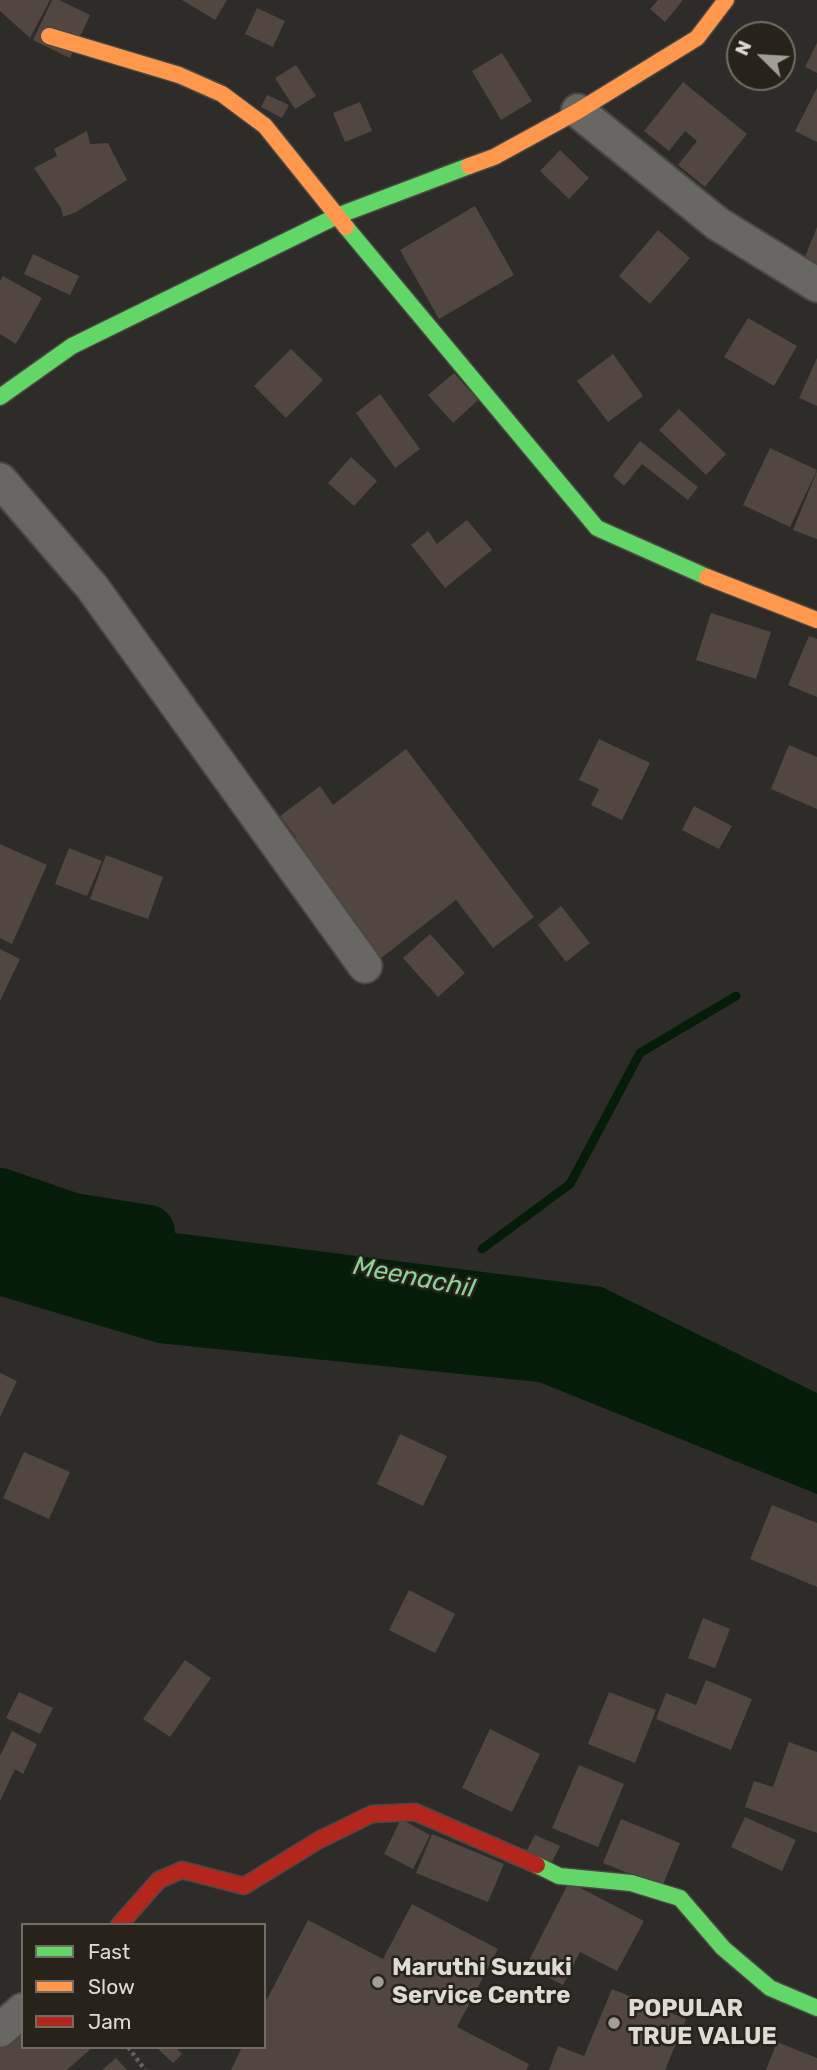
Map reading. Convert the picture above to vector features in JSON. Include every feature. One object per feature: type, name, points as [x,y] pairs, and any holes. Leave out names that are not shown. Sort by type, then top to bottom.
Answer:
[{"type":"street","points":[[0,397],[72,346],[337,216],[494,156],[578,111],[697,38],[726,0]]},
{"type":"street","points":[[49,36],[179,75],[222,94],[265,126],[597,528],[692,571],[817,620]]},
{"type":"street","points":[[578,111],[718,224],[817,285]]},
{"type":"street","points":[[0,481],[92,587],[365,966]]},
{"type":"street","points":[[121,1923],[159,1880],[182,1870],[244,1886],[320,1840],[372,1814],[415,1812],[506,1850],[559,1876],[631,1883],[680,1898],[723,1948],[770,1989],[817,2008]]},
{"type":"street","points":[[0,2030],[21,2012]]},
{"type":"path","points":[[129,2049],[145,2070]]},
{"type":"water","points":[[0,1195],[73,1220],[602,1287],[817,1393],[817,1494],[539,1382],[158,1343],[0,1296]]},
{"type":"building","points":[[0,0],[50,0],[30,38],[0,11]]},
{"type":"building","points":[[52,0],[59,0],[90,15],[70,58],[33,40]]},
{"type":"building","points":[[182,0],[227,0],[215,20]]},
{"type":"building","points":[[658,0],[683,0],[665,22],[650,9]]},
{"type":"building","points":[[257,8],[285,21],[273,47],[245,34]]},
{"type":"building","points":[[817,43],[817,73],[805,67]]},
{"type":"building","points":[[502,53],[532,101],[501,120],[472,71]]},
{"type":"building","points":[[296,65],[316,96],[295,109],[275,78]]},
{"type":"building","points":[[683,82],[747,134],[705,187],[678,165],[697,141],[685,131],[669,151],[644,131]]},
{"type":"building","points":[[817,88],[817,142],[795,131]]},
{"type":"building","points":[[267,95],[289,105],[282,118],[261,107]]},
{"type":"building","points":[[360,102],[372,131],[345,142],[333,113]]},
{"type":"building","points":[[87,131],[90,144],[108,143],[127,180],[76,212],[63,217],[61,208],[34,168],[57,156],[54,149]]},
{"type":"building","points":[[560,150],[589,178],[569,199],[540,171]]},
{"type":"building","points":[[475,206],[514,275],[439,319],[400,250]]},
{"type":"building","points":[[817,227],[817,270],[802,264]]},
{"type":"building","points":[[658,230],[690,258],[650,304],[619,276]]},
{"type":"building","points":[[33,254],[79,276],[70,295],[24,274]]},
{"type":"building","points":[[3,276],[42,298],[16,344],[0,334],[0,281]]},
{"type":"building","points":[[748,318],[797,346],[774,386],[724,357]]},
{"type":"building","points":[[291,349],[323,380],[286,418],[254,386]]},
{"type":"building","points":[[613,354],[643,396],[608,422],[577,381]]},
{"type":"building","points":[[817,358],[817,406],[799,398]]},
{"type":"building","points":[[454,373],[478,400],[453,423],[428,395]]},
{"type":"building","points":[[380,394],[420,449],[395,468],[356,413]]},
{"type":"building","points":[[679,409],[726,454],[706,475],[659,430]]},
{"type":"building","points":[[640,441],[698,487],[688,500],[642,464],[624,486],[613,476]]},
{"type":"building","points":[[770,448],[817,470],[790,527],[743,505]]},
{"type":"building","points":[[351,457],[377,481],[354,506],[328,483]]},
{"type":"building","points":[[817,471],[817,539],[793,530]]},
{"type":"building","points":[[467,520],[492,550],[445,588],[411,545],[428,531],[437,544]]},
{"type":"building","points":[[711,613],[771,632],[756,679],[696,660]]},
{"type":"building","points":[[809,636],[817,639],[817,697],[788,685]]},
{"type":"building","points":[[599,739],[650,763],[622,820],[591,805],[599,789],[579,780]]},
{"type":"building","points":[[789,745],[817,757],[817,809],[771,789]]},
{"type":"building","points":[[406,749],[534,917],[493,948],[456,900],[376,962],[286,845],[296,837],[280,816],[320,786],[333,805]]},
{"type":"building","points":[[694,806],[732,826],[719,849],[682,830]]},
{"type":"building","points":[[0,844],[47,865],[12,944],[0,938]]},
{"type":"building","points":[[69,848],[102,861],[87,896],[55,884]]},
{"type":"building","points":[[106,855],[163,877],[148,919],[90,899]]},
{"type":"building","points":[[561,906],[590,943],[566,962],[538,925]]},
{"type":"building","points":[[430,934],[465,973],[438,997],[403,958]]},
{"type":"building","points":[[0,949],[20,959],[0,1001]]},
{"type":"building","points":[[0,1373],[17,1381],[0,1417]]},
{"type":"building","points":[[400,1434],[447,1456],[423,1506],[377,1484]]},
{"type":"building","points":[[24,1452],[70,1472],[49,1519],[3,1498]]},
{"type":"building","points":[[772,1505],[817,1523],[817,1587],[750,1559]]},
{"type":"building","points":[[409,1590],[455,1614],[435,1653],[389,1630]]},
{"type":"building","points":[[703,1618],[730,1629],[715,1668],[688,1658]]},
{"type":"building","points":[[185,1660],[211,1678],[170,1737],[143,1719]]},
{"type":"building","points":[[706,1680],[752,1699],[731,1750],[656,1719],[666,1693],[696,1705]]},
{"type":"building","points":[[19,1692],[53,1708],[40,1734],[6,1718]]},
{"type":"building","points":[[609,1692],[656,1710],[635,1763],[588,1744]]},
{"type":"building","points":[[490,1729],[540,1754],[512,1812],[462,1788]]},
{"type":"building","points":[[12,1731],[37,1744],[23,1774],[15,1769],[0,1801],[0,1756]]},
{"type":"building","points":[[789,1742],[817,1752],[817,1833],[745,1807],[754,1781],[773,1787]]},
{"type":"building","points":[[579,1765],[624,1784],[598,1847],[552,1828]]},
{"type":"building","points":[[745,1817],[796,1840],[782,1871],[731,1847]]},
{"type":"building","points":[[401,1819],[430,1835],[413,1869],[384,1854]]},
{"type":"building","points":[[621,1819],[680,1843],[662,1887],[603,1863]]},
{"type":"building","points":[[432,1834],[504,1864],[488,1902],[416,1873]]},
{"type":"building","points":[[535,1835],[560,1846],[549,1868],[524,1856]]},
{"type":"building","points":[[569,1882],[644,1921],[617,1971],[580,1952],[563,1985],[526,1966]]},
{"type":"building","name":"Maruthi Suzuki Service Centre","points":[[412,1904],[498,1949],[457,2027],[529,2064],[526,2070],[231,2070],[241,2049],[266,2049],[266,2001],[308,1920],[383,1959]]},
{"type":"building","points":[[612,1989],[686,2019],[665,2070],[549,2070],[558,2046],[584,2056]]},
{"type":"building","points":[[21,2020],[21,2049],[91,2049],[67,2070],[0,2070],[0,2038]]},
{"type":"building","points":[[777,2042],[817,2058],[817,2070],[766,2070]]},
{"type":"building","points":[[158,2049],[177,2049],[182,2054],[173,2063]]},
{"type":"building","points":[[116,2058],[127,2070],[102,2070]]},
{"type":"waterway","points":[[482,1249],[570,1184],[640,1053],[736,996]]},
{"type":"waterway","name":"Meenachil","points":[[0,1195],[73,1220],[148,1232]]},
{"type":"traffic: fast","points":[[0,397],[72,346],[337,216],[469,166]]},
{"type":"traffic: fast","points":[[346,227],[597,528],[707,577]]},
{"type":"traffic: fast","points":[[537,1865],[559,1876],[631,1883],[680,1898],[723,1948],[770,1988],[817,2008]]},
{"type":"traffic: slow","points":[[469,166],[494,157],[578,111],[697,38],[726,0]]},
{"type":"traffic: slow","points":[[49,36],[179,75],[222,94],[265,126],[346,227]]},
{"type":"traffic: slow","points":[[707,577],[817,620]]},
{"type":"traffic: jam","points":[[121,1923],[159,1880],[182,1870],[244,1886],[319,1840],[372,1814],[415,1812],[537,1865]]},
{"type":"place","name":"Maruthi Suzuki Service Centre","points":[[378,1982]]},
{"type":"place","name":"POPULAR TRUE VALUE","points":[[614,2023]]}]
